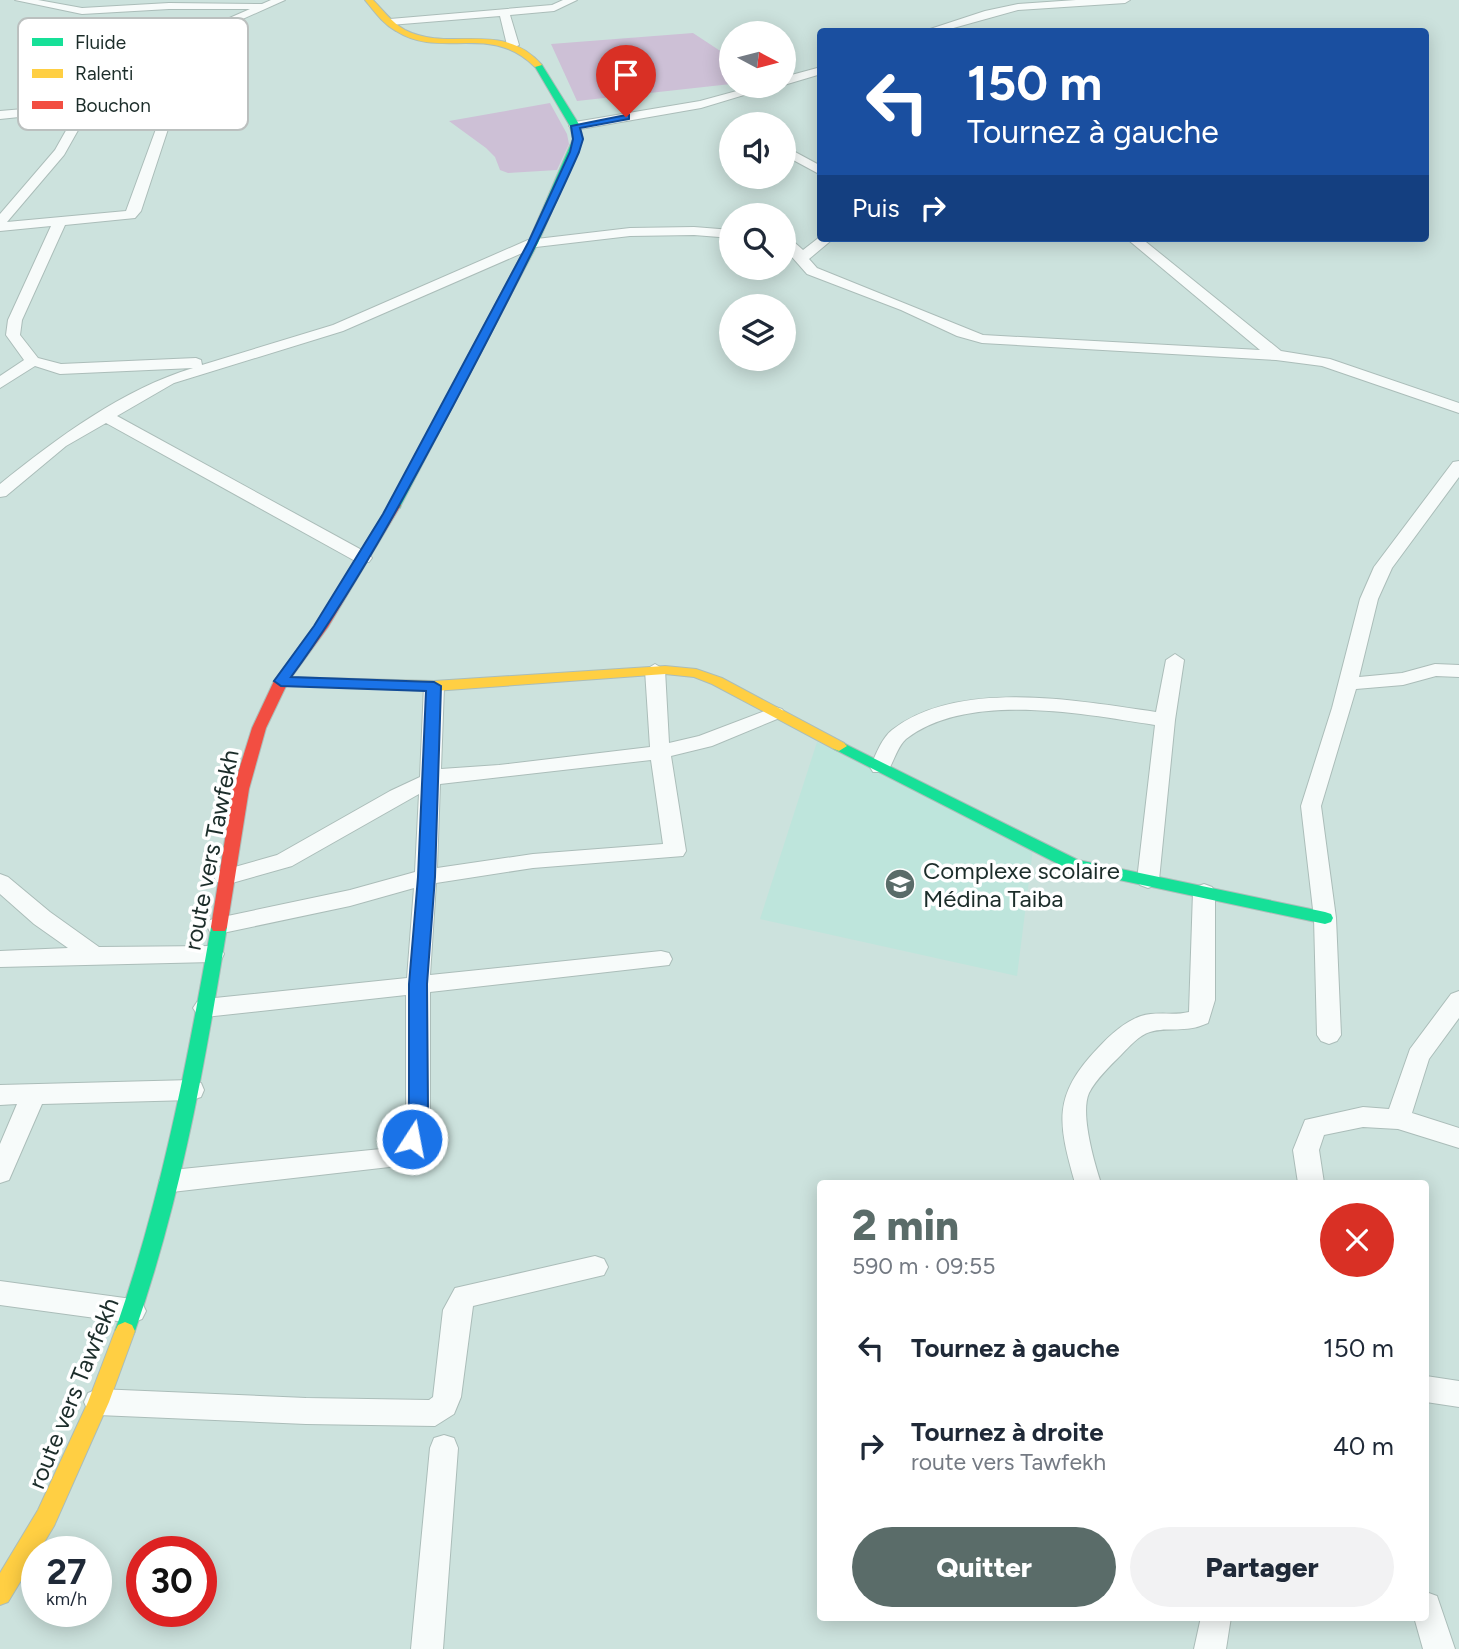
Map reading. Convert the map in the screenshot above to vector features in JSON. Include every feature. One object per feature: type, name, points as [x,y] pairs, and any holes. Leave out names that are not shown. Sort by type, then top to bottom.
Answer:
[{"type":"street","points":[[20,0],[82,11],[179,6],[267,6]]},
{"type":"street","points":[[240,18],[280,0]]},
{"type":"street","points":[[369,0],[405,34],[422,38],[513,45],[530,54],[575,126],[723,98]]},
{"type":"street","points":[[390,22],[554,8],[572,0]]},
{"type":"street","points":[[939,28],[1018,7],[1125,0]]},
{"type":"street","points":[[504,11],[513,45]]},
{"type":"street","points":[[796,78],[817,73]]},
{"type":"street","points":[[0,115],[18,113]]},
{"type":"street","name":"route vers Tawfekh","points":[[1,1590],[46,1518],[97,1402],[132,1311],[172,1181],[192,1090],[241,789],[259,727],[281,681],[321,627],[363,558],[533,243],[575,152],[578,139],[575,126]]},
{"type":"street","points":[[0,224],[60,152],[72,130]]},
{"type":"street","points":[[0,224],[122,217],[134,211],[162,130]]},
{"type":"street","points":[[796,157],[817,169]]},
{"type":"street","points":[[60,221],[15,320],[13,335],[33,361],[60,369],[226,362]]},
{"type":"street","points":[[0,492],[60,443],[169,380],[338,328],[533,243],[629,232],[719,233]]},
{"type":"street","points":[[801,258],[822,242]]},
{"type":"street","points":[[1138,242],[1276,355]]},
{"type":"street","points":[[796,250],[812,271],[982,339],[1276,355],[1325,362],[1459,408]]},
{"type":"street","points":[[0,383],[33,361]]},
{"type":"street","points":[[105,415],[219,481],[363,558]]},
{"type":"street","points":[[1329,1035],[1325,918],[1311,806],[1348,684],[1368,599],[1383,568],[1452,488],[1459,466]]},
{"type":"street","points":[[1148,880],[1165,720],[1175,660]]},
{"type":"street","points":[[281,681],[434,686],[655,670],[696,673],[718,681],[775,713],[1074,865],[1325,918]]},
{"type":"street","points":[[218,926],[350,898],[426,877],[533,861],[675,851],[660,752],[655,670]]},
{"type":"street","points":[[1348,684],[1403,679],[1435,670],[1459,671]]},
{"type":"street","points":[[172,1181],[398,1158],[412,1139],[418,1111],[418,984],[426,877],[434,686]]},
{"type":"street","points":[[880,767],[896,737],[914,723],[951,708],[983,705],[1078,708],[1165,720]]},
{"type":"street","points":[[225,877],[284,861],[397,796],[441,776],[499,772],[660,752],[705,741],[775,713]]},
{"type":"street","points":[[0,882],[42,918],[95,955]]},
{"type":"street","points":[[1086,1180],[1078,1154],[1076,1095],[1113,1045],[1146,1023],[1188,1024],[1200,1017],[1203,1000],[1203,892]]},
{"type":"street","points":[[0,959],[213,954]]},
{"type":"street","points":[[205,1008],[661,959]]},
{"type":"street","points":[[1398,1119],[1418,1056],[1459,1000]]},
{"type":"street","points":[[0,1094],[192,1090]]},
{"type":"street","points":[[0,1173],[34,1094]]},
{"type":"street","points":[[1311,1180],[1306,1150],[1314,1127],[1363,1117],[1398,1119],[1450,1136],[1459,1156]]},
{"type":"street","points":[[97,1402],[306,1411],[435,1413],[444,1405],[447,1397],[457,1310],[465,1296],[595,1267]]},
{"type":"street","points":[[0,1293],[132,1311]]},
{"type":"street","points":[[1429,1389],[1459,1394]]},
{"type":"street","points":[[427,1649],[444,1448]]},
{"type":"street","points":[[1429,1617],[1439,1649]]},
{"type":"street","points":[[1210,1649],[1215,1621]]},
{"type":"shaded area","points":[[693,33],[719,50],[719,85],[577,101],[551,44]]},
{"type":"shaded area","points":[[550,103],[567,134],[569,144],[557,170],[508,173],[500,170],[495,157],[486,148],[449,121]]},
{"type":"shaded area","name":"Complexe scolaire Médina Taiba","points":[[817,742],[1033,849],[1017,976],[760,919]]},
{"type":"traffic: fast","points":[[395,505],[533,243],[578,139],[575,126],[538,65]]},
{"type":"traffic: fast","points":[[839,746],[1074,865],[1325,918]]},
{"type":"traffic: fast","points":[[125,1331],[158,1231],[171,1181],[202,1030],[219,927]]},
{"type":"traffic: slow","points":[[369,0],[390,23],[405,33],[439,40],[493,41],[510,45],[525,52],[538,65]]},
{"type":"traffic: slow","points":[[281,681],[434,686],[665,670],[696,673],[717,681],[839,746]]},
{"type":"traffic: slow","points":[[0,1594],[46,1518],[98,1402],[125,1331]]},
{"type":"traffic: jam","points":[[219,927],[241,789],[259,728],[281,681],[321,627],[395,505]]},
{"type":"place","name":"Complexe scolaire Médina Taiba","points":[[900,884]]},
{"type":"route","points":[[412,1139],[418,1111],[418,984],[426,877],[434,686],[281,681],[321,627],[390,514],[533,243],[575,152],[578,139],[575,126],[626,117]]}]
